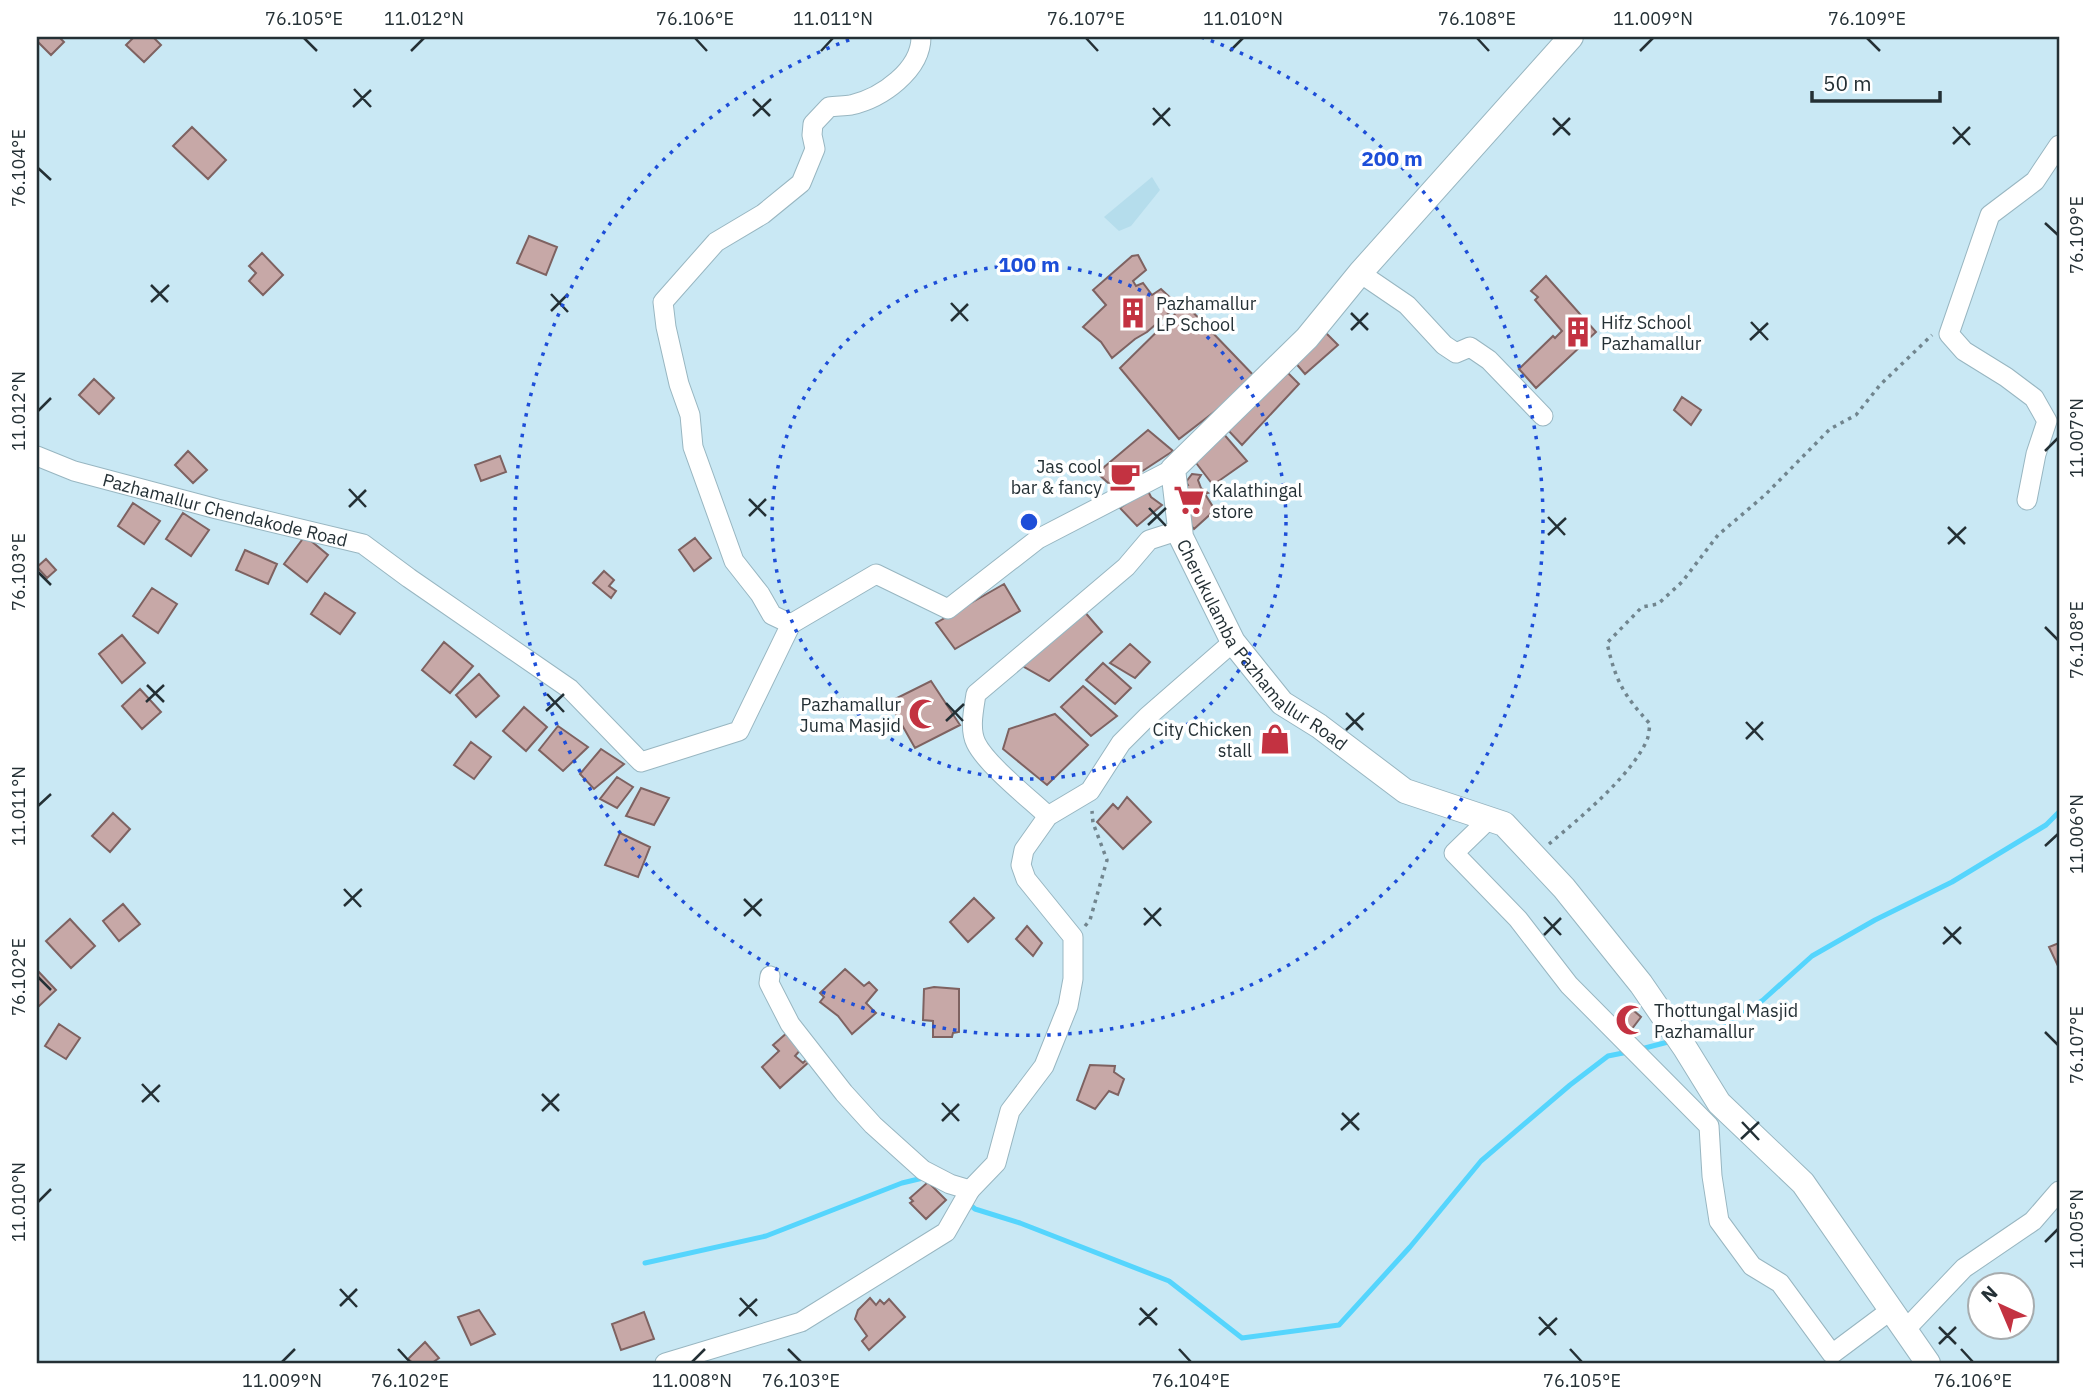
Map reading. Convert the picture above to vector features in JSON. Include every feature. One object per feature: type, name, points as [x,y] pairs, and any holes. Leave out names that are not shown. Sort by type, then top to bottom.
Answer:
[{"type":"street","points":[[921,37],[921,49],[907,72],[881,92],[852,105],[829,107],[813,124],[811,135],[815,149],[801,183],[763,214],[716,242],[663,302],[678,384],[690,415],[693,447],[734,561],[760,594],[772,615],[791,624],[876,574],[948,609],[1038,539],[1173,469],[1307,338],[1360,274],[1571,37]]},
{"type":"street","points":[[2026,500],[2036,454],[2048,421],[2034,398],[1964,351],[1949,334],[1990,215],[2035,181],[2059,145]]},
{"type":"street","points":[[1360,274],[1406,305],[1455,353],[1470,347],[1489,360],[1543,416]]},
{"type":"street","name":"Pazhamallur Chendakode Road","points":[[37,456],[74,471],[363,544],[409,579],[570,689],[641,762],[739,731],[791,624]]},
{"type":"street","name":"Cherukulamba Pazhamallur Road","points":[[1173,469],[1181,537],[1234,642],[1282,703],[1319,726],[1405,791],[1504,824],[1564,888],[1641,984],[1719,1103],[1803,1183],[1928,1363]]},
{"type":"street","points":[[1048,816],[996,768],[975,742],[973,715],[976,694],[1126,566],[1149,540],[1180,530]]},
{"type":"street","points":[[665,1363],[801,1322],[946,1231],[970,1191],[996,1163],[1010,1111],[1044,1066],[1068,1006],[1073,979],[1073,937],[1026,879],[1021,865],[1024,850],[1048,816],[1090,791],[1121,743],[1188,680],[1234,642]]},
{"type":"street","points":[[1489,819],[1454,853],[1518,919],[1569,985],[1709,1126],[1712,1176],[1719,1221],[1752,1266],[1780,1283],[1832,1354],[1898,1320],[1964,1268],[2033,1221],[2059,1191]]},
{"type":"street","points":[[769,976],[769,983],[790,1024],[873,1125],[923,1170],[970,1191]]},
{"type":"path","points":[[1535,858],[1624,774],[1648,739],[1650,724],[1630,702],[1615,676],[1607,643],[1642,607],[1658,604],[1682,582],[1718,535],[1765,495],[1830,429],[1856,415],[1880,385],[1932,335],[1949,334]]},
{"type":"path","points":[[1073,937],[1090,920],[1107,860],[1093,823],[1090,791]]},
{"type":"shaded area","points":[[1152,177],[1160,190],[1131,226],[1119,231],[1104,217]]},
{"type":"building","points":[[37,37],[59,37],[64,42],[51,55],[37,41]]},
{"type":"building","points":[[134,37],[153,37],[161,45],[144,62],[126,45]]},
{"type":"building","points":[[192,127],[226,160],[208,179],[173,146]]},
{"type":"building","points":[[529,236],[557,247],[546,275],[517,263]]},
{"type":"building","points":[[262,253],[283,275],[263,295],[249,281],[256,273],[249,266]]},
{"type":"building","name":"Pazhamallur LP School","points":[[1138,255],[1146,270],[1133,281],[1136,286],[1143,283],[1152,295],[1161,289],[1178,305],[1112,358],[1101,342],[1083,327],[1106,305],[1093,290],[1132,256]]},
{"type":"building","name":"Hifz School Pazhamallur","points":[[1546,276],[1596,332],[1536,388],[1519,369],[1553,336],[1555,338],[1562,331],[1535,300],[1538,297],[1531,291]]},
{"type":"building","points":[[1185,304],[1257,379],[1179,439],[1120,368]]},
{"type":"building","points":[[1324,331],[1338,345],[1305,374],[1293,360]]},
{"type":"building","points":[[1285,370],[1299,384],[1242,445],[1227,429]]},
{"type":"building","points":[[94,379],[114,398],[99,414],[79,395]]},
{"type":"building","points":[[1682,397],[1701,410],[1691,425],[1674,410]]},
{"type":"building","points":[[1148,430],[1173,451],[1115,489],[1097,473]]},
{"type":"building","points":[[1222,432],[1247,461],[1213,485],[1190,455]]},
{"type":"building","points":[[188,451],[207,470],[193,483],[175,465]]},
{"type":"building","points":[[500,456],[506,472],[481,481],[475,465]]},
{"type":"building","points":[[1192,474],[1201,475],[1198,480],[1201,488],[1208,493],[1205,494],[1215,510],[1194,529],[1190,524],[1183,487],[1188,485],[1186,482]]},
{"type":"building","points":[[1147,489],[1151,497],[1162,505],[1137,526],[1120,508]]},
{"type":"building","points":[[133,503],[160,521],[144,544],[118,526]]},
{"type":"building","points":[[183,513],[209,530],[191,556],[166,539]]},
{"type":"building","points":[[305,536],[328,555],[307,582],[284,564]]},
{"type":"building","points":[[695,538],[711,558],[694,571],[679,550]]},
{"type":"building","points":[[245,550],[277,564],[268,584],[236,570]]},
{"type":"building","points":[[46,559],[56,570],[47,578],[37,567]]},
{"type":"building","points":[[604,571],[614,580],[609,586],[616,591],[611,598],[593,583]]},
{"type":"building","points":[[1004,584],[1020,611],[955,649],[936,623]]},
{"type":"building","points":[[152,588],[177,604],[158,633],[133,616]]},
{"type":"building","points":[[325,593],[355,613],[340,634],[311,614]]},
{"type":"building","points":[[1083,610],[1102,632],[1049,681],[1019,664]]},
{"type":"building","points":[[122,635],[145,663],[122,683],[99,654]]},
{"type":"building","points":[[444,642],[473,666],[450,693],[422,670]]},
{"type":"building","points":[[1130,644],[1150,662],[1135,678],[1110,663]]},
{"type":"building","points":[[1103,663],[1131,688],[1115,704],[1086,680]]},
{"type":"building","points":[[479,674],[499,696],[476,717],[456,695]]},
{"type":"building","name":"Pazhamallur Juma Masjid","points":[[931,681],[960,725],[915,748],[889,702]]},
{"type":"building","points":[[1083,686],[1117,716],[1091,736],[1061,707]]},
{"type":"building","points":[[140,689],[161,712],[142,729],[122,706]]},
{"type":"building","points":[[524,707],[547,727],[526,751],[503,731]]},
{"type":"building","points":[[1055,714],[1088,745],[1047,785],[1003,749],[1009,729]]},
{"type":"building","points":[[558,726],[588,747],[563,771],[539,750]]},
{"type":"building","name":"City Chicken stall","points":[[1277,730],[1284,737],[1273,748],[1265,740]]},
{"type":"building","points":[[471,742],[491,757],[474,779],[454,765]]},
{"type":"building","points":[[601,749],[624,764],[594,789],[580,774]]},
{"type":"building","points":[[617,777],[633,787],[617,808],[600,799]]},
{"type":"building","points":[[641,788],[669,798],[654,825],[626,816]]},
{"type":"building","points":[[1127,797],[1151,822],[1123,849],[1097,822],[1113,804],[1118,809]]},
{"type":"building","points":[[113,813],[130,829],[110,852],[92,836]]},
{"type":"building","points":[[620,833],[650,847],[638,877],[605,865]]},
{"type":"building","points":[[974,898],[994,918],[968,942],[950,922]]},
{"type":"building","points":[[123,904],[140,924],[119,941],[103,921]]},
{"type":"building","points":[[70,919],[95,946],[71,968],[46,941]]},
{"type":"building","points":[[1027,926],[1042,943],[1033,956],[1016,939]]},
{"type":"building","points":[[2059,943],[2059,968],[2049,947]]},
{"type":"building","points":[[845,969],[864,986],[869,982],[877,990],[866,1003],[876,1013],[852,1034],[838,1016],[820,1002],[824,997],[820,993]]},
{"type":"building","points":[[37,970],[56,990],[37,1008]]},
{"type":"building","points":[[924,989],[959,989],[959,1032],[953,1033],[952,1037],[933,1037],[933,1021],[923,1020]]},
{"type":"building","name":"Thottungal Masjid Pazhamallur","points":[[1633,1010],[1641,1017],[1631,1030],[1620,1022]]},
{"type":"building","points":[[59,1024],[80,1038],[66,1059],[45,1046]]},
{"type":"building","points":[[788,1032],[802,1048],[795,1056],[803,1063],[809,1057],[811,1060],[780,1088],[762,1067],[779,1051],[773,1045]]},
{"type":"building","points":[[1090,1065],[1115,1066],[1114,1072],[1124,1079],[1118,1095],[1109,1091],[1095,1109],[1077,1100]]},
{"type":"building","points":[[928,1182],[946,1200],[926,1219],[910,1203],[913,1201],[910,1198]]},
{"type":"building","points":[[870,1298],[876,1305],[880,1300],[884,1304],[889,1299],[905,1317],[869,1350],[862,1341],[867,1336],[855,1319],[858,1310]]},
{"type":"building","points":[[479,1310],[495,1334],[471,1345],[458,1317]]},
{"type":"building","points":[[644,1312],[654,1339],[621,1350],[612,1324]]},
{"type":"building","points":[[425,1342],[439,1358],[432,1363],[413,1363],[408,1359]]},
{"type":"waterway","points":[[1688,1038],[1715,1032],[1763,1000],[1812,956],[1875,920],[1952,882],[2046,825],[2059,812]]},
{"type":"waterway","points":[[1641,1049],[1672,1041]]},
{"type":"waterway","points":[[968,1203],[975,1209],[1020,1223],[1169,1281],[1242,1338],[1339,1325],[1410,1247],[1481,1161],[1608,1056],[1628,1052]]},
{"type":"waterway","points":[[645,1263],[766,1236],[902,1183],[923,1178]]},
{"type":"place","name":"Pazhamallur LP School","points":[[1133,313]]},
{"type":"place","name":"Hifz School Pazhamallur","points":[[1578,332]]},
{"type":"place","name":"Jas cool bar & fancy","points":[[1125,476]]},
{"type":"place","name":"Kalathingal store","points":[[1189,500]]},
{"type":"place","name":"Pazhamallur Juma Masjid","points":[[924,714]]},
{"type":"place","name":"City Chicken stall","points":[[1275,739]]},
{"type":"place","name":"Thottungal Masjid Pazhamallur","points":[[1631,1020]]}]
